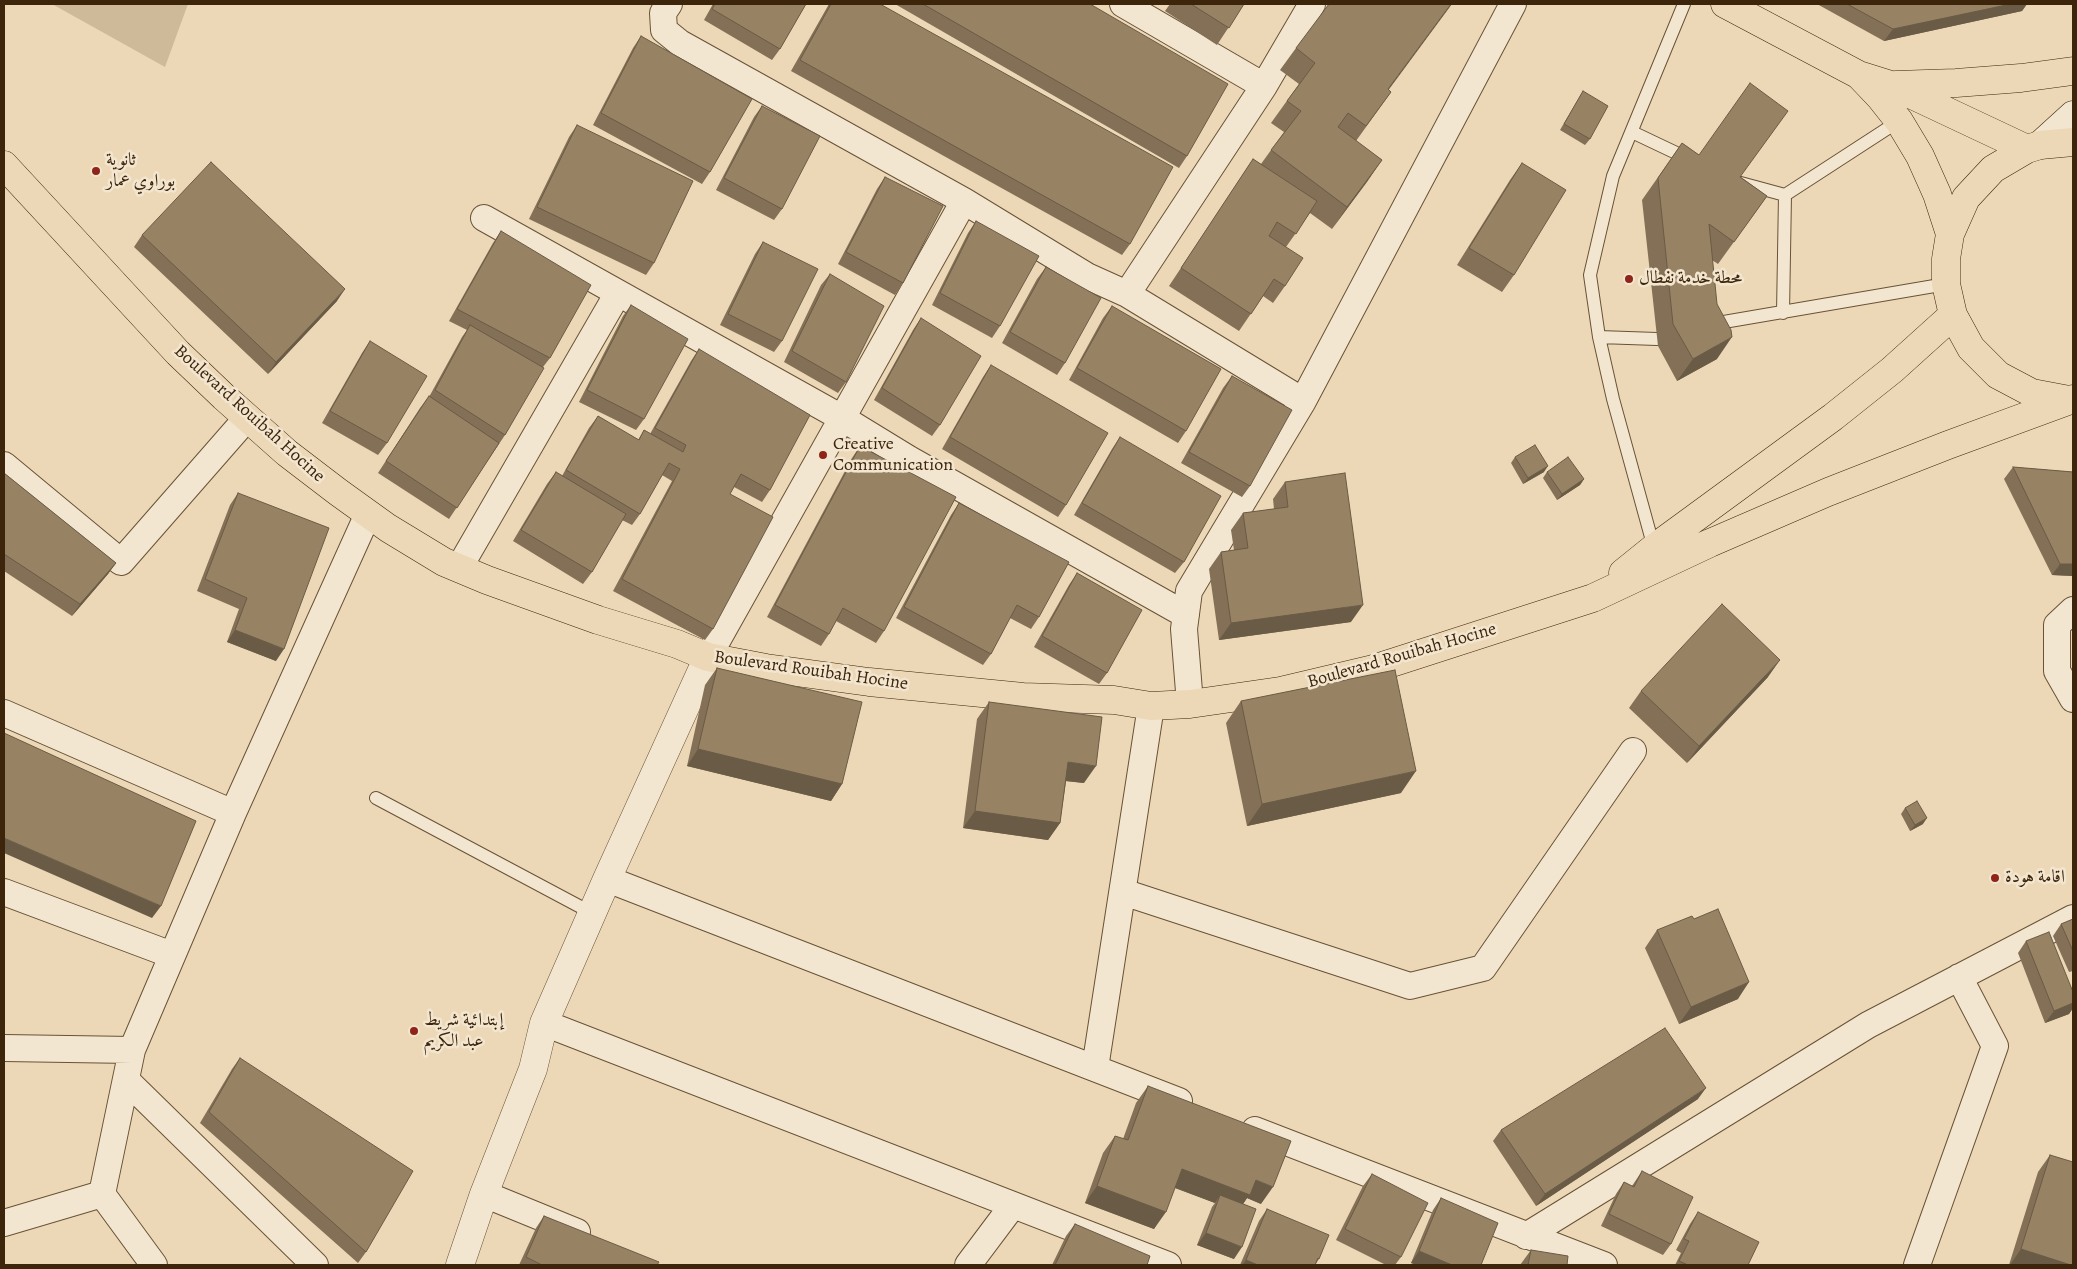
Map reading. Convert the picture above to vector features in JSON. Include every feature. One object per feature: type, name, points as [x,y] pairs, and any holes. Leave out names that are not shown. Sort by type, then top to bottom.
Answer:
[{"type":"main road","points":[[1725,4],[1859,75],[1891,85],[2034,147]]},
{"type":"main road","points":[[1891,85],[1956,83],[2020,78],[2073,71]]},
{"type":"main road","points":[[1859,75],[1899,121],[1920,156],[1937,194],[1950,234]]},
{"type":"main road","points":[[2071,400],[2032,393],[1998,375],[1971,348],[1953,315],[1946,284],[1946,259],[1950,234],[1966,198],[1993,169],[2034,147],[2073,142]]},
{"type":"main road","name":"Boulevard Rouibah Hocine","points":[[4,165],[178,353],[287,454],[368,514],[435,557],[487,580],[598,620],[677,644],[708,657],[766,668],[869,682],[1023,697],[1114,700],[1151,706],[1190,704],[1280,691],[1373,669],[1593,598]]},
{"type":"main road","points":[[1593,598],[1654,548],[1885,376],[1953,315]]},
{"type":"main road","points":[[1593,598],[1710,543],[1828,492],[2071,400]]},
{"type":"street","points":[[669,4],[663,13],[664,30],[680,43],[964,201],[1087,276],[1127,294],[1303,401]]},
{"type":"street","points":[[1123,4],[1264,86]]},
{"type":"street","points":[[1127,294],[1264,86],[1312,4]]},
{"type":"street","points":[[1190,704],[1184,629],[1189,592],[1303,401],[1513,4]]},
{"type":"street","points":[[2034,147],[2073,115]]},
{"type":"street","points":[[460,1265],[484,1194],[533,1069],[544,1024],[607,878],[708,657],[964,201]]},
{"type":"street","points":[[484,218],[842,418],[909,459],[1186,614]]},
{"type":"street","points":[[459,568],[618,293]]},
{"type":"street","points":[[4,465],[121,562],[247,418]]},
{"type":"street","points":[[154,1265],[102,1194],[132,1050],[233,812],[368,514]]},
{"type":"street","points":[[2073,610],[2057,625],[2056,671],[2073,699]]},
{"type":"street","points":[[1095,1068],[1151,706]]},
{"type":"street","points":[[4,713],[233,812]]},
{"type":"street","points":[[1122,892],[1410,986],[1483,968],[1633,751]]},
{"type":"street","points":[[607,878],[1205,1111]]},
{"type":"street","points":[[4,892],[172,955]]},
{"type":"street","points":[[1526,1236],[1868,1025],[2073,918]]},
{"type":"street","points":[[1926,1263],[1995,1046],[1959,978]]},
{"type":"street","points":[[544,1024],[1168,1265]]},
{"type":"street","points":[[4,1048],[132,1050]]},
{"type":"street","points":[[126,1080],[315,1265]]},
{"type":"street","points":[[1233,1122],[1604,1265]]},
{"type":"street","points":[[4,1223],[102,1194]]},
{"type":"street","points":[[484,1194],[599,1240]]},
{"type":"street","points":[[968,1265],[1013,1205]]},
{"type":"lane","points":[[1654,548],[1598,337],[1590,275],[1613,176],[1684,4]]},
{"type":"lane","points":[[1738,182],[1785,195],[1899,121]]},
{"type":"lane","points":[[1632,132],[1694,162]]},
{"type":"lane","points":[[1783,313],[1785,195]]},
{"type":"lane","points":[[1702,326],[1946,284]]},
{"type":"lane","points":[[1598,337],[1657,339]]},
{"type":"lane","points":[[376,798],[592,913]]},
{"type":"shaded area","points":[[52,4],[188,4],[165,67]]},
{"type":"building","points":[[715,4],[806,4],[780,49],[712,9]]},
{"type":"building","points":[[831,4],[880,4],[1173,167],[1130,244],[800,60]]},
{"type":"building","points":[[923,4],[1090,4],[1228,84],[1187,156]]},
{"type":"building","points":[[1191,4],[1244,4],[1229,28]]},
{"type":"building","points":[[1329,4],[1451,4],[1388,89],[1391,92],[1366,126],[1348,113],[1338,127],[1382,160],[1347,207],[1271,150],[1301,111],[1287,101],[1315,63],[1296,48]]},
{"type":"building","points":[[1847,4],[2011,4],[1893,29]]},
{"type":"building","points":[[641,36],[752,99],[710,172],[601,113]]},
{"type":"building","points":[[1750,83],[1788,111],[1740,177],[1767,196],[1734,242],[1709,224],[1717,304],[1731,330],[1732,337],[1693,359],[1673,324],[1658,178],[1682,143],[1699,155]]},
{"type":"building","points":[[1583,91],[1608,106],[1590,139],[1564,124]]},
{"type":"building","points":[[762,106],[820,136],[782,209],[724,178]]},
{"type":"building","points":[[577,125],[693,181],[654,263],[537,207]]},
{"type":"building","points":[[1253,159],[1317,201],[1296,234],[1277,222],[1269,236],[1303,258],[1285,286],[1274,279],[1251,314],[1181,268]]},
{"type":"building","points":[[211,162],[345,289],[276,362],[142,235]]},
{"type":"building","points":[[1522,163],[1566,190],[1514,275],[1469,248]]},
{"type":"building","points":[[885,177],[943,206],[903,283],[846,252]]},
{"type":"building","points":[[976,221],[1039,256],[1000,326],[940,293]]},
{"type":"building","points":[[501,231],[591,285],[550,358],[457,309]]},
{"type":"building","points":[[763,242],[818,269],[782,341],[728,314]]},
{"type":"building","points":[[1046,267],[1101,298],[1065,363],[1010,332]]},
{"type":"building","points":[[830,274],[884,306],[846,382],[792,351]]},
{"type":"building","points":[[631,305],[688,339],[644,419],[587,390]]},
{"type":"building","points":[[1112,306],[1221,369],[1186,431],[1077,368]]},
{"type":"building","points":[[921,318],[981,356],[940,425],[882,388]]},
{"type":"building","points":[[470,325],[544,368],[505,435],[435,390]]},
{"type":"building","points":[[370,341],[427,376],[387,443],[330,411]]},
{"type":"building","points":[[699,349],[810,415],[770,490],[741,474],[730,494],[773,517],[713,629],[622,579],[680,469],[669,463],[640,514],[566,470],[598,416],[639,440],[644,430],[683,452],[686,445],[655,428]]},
{"type":"building","points":[[991,365],[1108,433],[1066,505],[950,437]]},
{"type":"building","points":[[1232,376],[1292,410],[1250,486],[1189,452]]},
{"type":"building","points":[[429,396],[499,443],[457,508],[386,461]]},
{"type":"building","points":[[1120,437],[1221,496],[1184,562],[1082,503]]},
{"type":"building","points":[[1535,445],[1548,466],[1528,478],[1515,457]]},
{"type":"building","points":[[860,446],[956,497],[884,631],[843,608],[829,634],[775,605]]},
{"type":"building","points":[[1568,457],[1584,479],[1562,494],[1547,472]]},
{"type":"building","points":[[2013,467],[2073,472],[2073,564],[2060,564]]},
{"type":"building","points":[[556,472],[626,514],[592,572],[521,530]]},
{"type":"building","points":[[4,473],[116,563],[80,604],[4,554]]},
{"type":"building","points":[[1345,473],[1363,605],[1231,623],[1221,552],[1248,548],[1243,513],[1288,507],[1285,482]]},
{"type":"building","points":[[238,493],[329,528],[284,649],[235,630],[247,598],[205,579]]},
{"type":"building","points":[[959,503],[1069,562],[1039,617],[1017,605],[991,654],[904,607]]},
{"type":"building","points":[[1077,573],[1142,610],[1107,673],[1042,636]]},
{"type":"building","points":[[1722,604],[1780,660],[1699,746],[1641,691]]},
{"type":"building","points":[[717,668],[862,702],[842,784],[698,749]]},
{"type":"building","points":[[1395,670],[1416,771],[1262,804],[1241,701]]},
{"type":"building","points":[[989,702],[1102,717],[1096,766],[1068,762],[1060,823],[975,811]]},
{"type":"building","points":[[4,733],[196,821],[161,906],[4,838]]},
{"type":"building","points":[[1917,801],[1927,818],[1915,825],[1905,808]]},
{"type":"building","points":[[1718,909],[1749,982],[1691,1007],[1657,930],[1692,916],[1694,919]]},
{"type":"building","points":[[2073,919],[2073,951],[2061,924]]},
{"type":"building","points":[[2049,932],[2073,992],[2073,1003],[2054,1011],[2026,941]]},
{"type":"building","points":[[1665,1028],[1706,1088],[1545,1194],[1501,1130]]},
{"type":"building","points":[[240,1058],[413,1171],[366,1252],[209,1112]]},
{"type":"building","points":[[1148,1086],[1291,1141],[1273,1187],[1256,1180],[1250,1195],[1182,1169],[1166,1212],[1097,1186],[1115,1136],[1128,1140]]},
{"type":"building","points":[[2050,1155],[2073,1162],[2073,1265],[2021,1249]]},
{"type":"building","points":[[1642,1171],[1693,1197],[1671,1244],[1609,1214],[1624,1182],[1634,1187]]},
{"type":"building","points":[[1372,1174],[1428,1203],[1401,1257],[1345,1229]]},
{"type":"building","points":[[1220,1195],[1256,1209],[1242,1247],[1206,1233]]},
{"type":"building","points":[[1441,1198],[1498,1223],[1481,1265],[1452,1265],[1419,1251]]},
{"type":"building","points":[[1267,1209],[1329,1235],[1315,1265],[1258,1265],[1246,1260]]},
{"type":"building","points":[[1698,1212],[1759,1242],[1748,1265],[1688,1265],[1679,1261],[1689,1241],[1684,1239]]},
{"type":"building","points":[[544,1216],[659,1262],[657,1265],[542,1265],[526,1257]]},
{"type":"building","points":[[1075,1224],[1150,1256],[1147,1265],[1055,1265]]},
{"type":"building","points":[[1531,1250],[1568,1256],[1567,1265],[1528,1265]]},
{"type":"place","name":"ثانوية بوراوي عمار","points":[[96,171]]},
{"type":"place","name":"محطة خدمة نفطال","points":[[1629,279]]},
{"type":"place","name":"Creative Communication","points":[[823,455]]},
{"type":"place","name":"اقامة هودة","points":[[1995,878]]},
{"type":"place","name":"إبتدائية شريط عبد الكريم","points":[[414,1031]]}]
